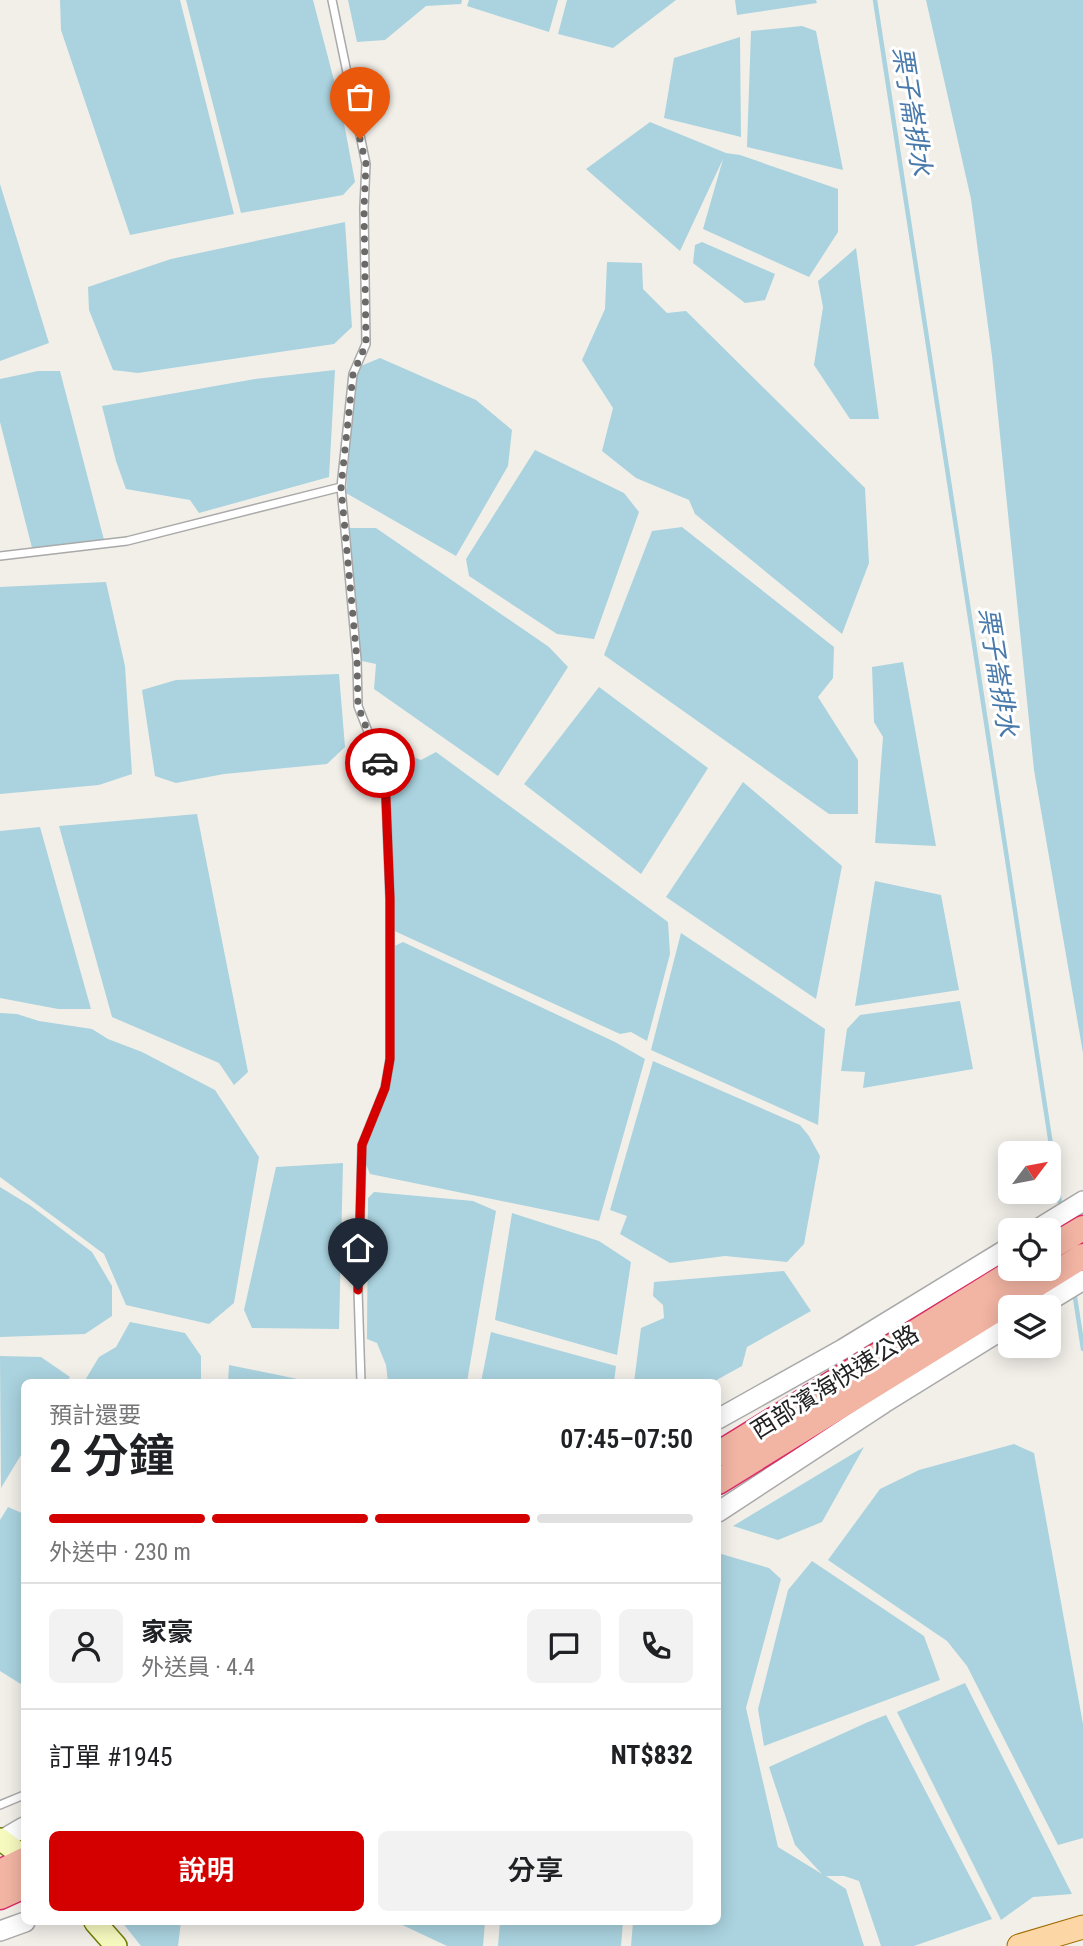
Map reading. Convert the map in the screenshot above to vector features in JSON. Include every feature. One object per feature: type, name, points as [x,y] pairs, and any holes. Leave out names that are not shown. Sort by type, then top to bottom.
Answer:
[{"type":"highway","points":[[1061,1242],[1083,1228]]},
{"type":"highway","name":"西部濱海快速公路","points":[[721,1480],[952,1349],[1083,1256]]},
{"type":"highway","name":"西部濱海快速公路","points":[[721,1452],[998,1281]]},
{"type":"highway","points":[[8,1884],[21,1864]]},
{"type":"main road","points":[[1,1840],[21,1857]]},
{"type":"main road","points":[[98,1925],[117,1946]]},
{"type":"main road","points":[[1019,1946],[1083,1927]]},
{"type":"street","points":[[1055,1218],[1083,1201]]},
{"type":"street","points":[[721,1417],[843,1349],[998,1254]]},
{"type":"street","points":[[1059,1295],[1083,1280]]},
{"type":"street","points":[[721,1511],[952,1349],[998,1330]]},
{"type":"street","points":[[1,1840],[21,1829]]},
{"type":"street","points":[[0,1931],[21,1923]]},
{"type":"lane","points":[[332,0],[366,164],[366,344],[353,374],[341,487],[357,660],[358,706],[385,775],[390,899],[390,1059],[385,1088],[362,1145],[358,1290],[361,1379]]},
{"type":"lane","points":[[0,556],[127,541],[341,487]]},
{"type":"lane","points":[[0,1805],[21,1796]]},
{"type":"water","points":[[60,0],[180,0],[234,214],[130,235],[61,30]]},
{"type":"water","points":[[186,0],[313,0],[341,107],[355,182],[343,195],[241,213]]},
{"type":"water","points":[[348,0],[462,0],[461,4],[426,6],[385,40],[357,42]]},
{"type":"water","points":[[469,0],[558,0],[549,32],[467,6]]},
{"type":"water","points":[[567,0],[676,0],[613,48],[558,34]]},
{"type":"water","points":[[735,0],[816,0],[817,3],[737,15]]},
{"type":"water","points":[[926,0],[1083,0],[1083,1053],[1034,770],[992,356],[971,199]]},
{"type":"water","points":[[802,26],[816,31],[843,170],[747,147],[751,31]]},
{"type":"water","points":[[740,37],[741,137],[664,118],[674,58]]},
{"type":"water","points":[[650,122],[726,153],[740,155],[838,189],[838,232],[809,277],[703,229],[723,159],[680,251],[586,169]]},
{"type":"water","points":[[0,184],[49,343],[0,361]]},
{"type":"water","points":[[345,222],[352,327],[334,344],[138,373],[113,370],[89,310],[88,287],[171,259]]},
{"type":"water","points":[[702,242],[775,274],[765,300],[745,303],[693,263],[695,245]]},
{"type":"water","points":[[856,248],[879,419],[850,419],[814,365],[823,307],[818,281]]},
{"type":"water","points":[[607,262],[642,263],[643,289],[667,313],[686,311],[865,488],[869,563],[842,634],[695,514],[689,500],[636,478],[602,451],[613,408],[582,360],[605,309]]},
{"type":"water","points":[[380,358],[476,400],[512,430],[508,466],[456,556],[346,493],[356,368]]},
{"type":"water","points":[[335,370],[329,477],[199,513],[190,500],[126,489],[102,406],[255,379]]},
{"type":"water","points":[[38,371],[60,371],[104,540],[32,548],[0,422],[0,379]]},
{"type":"water","points":[[535,450],[624,493],[639,512],[594,639],[557,634],[469,576],[466,559]]},
{"type":"water","points":[[682,527],[834,647],[833,678],[818,697],[858,760],[858,814],[829,814],[604,655],[652,531]]},
{"type":"water","points":[[347,528],[376,528],[549,647],[568,667],[498,776],[374,689],[376,664],[357,660]]},
{"type":"water","points":[[106,582],[125,666],[132,774],[99,785],[0,794],[0,587]]},
{"type":"water","points":[[903,662],[936,846],[875,843],[883,737],[874,722],[872,667]]},
{"type":"water","points":[[339,674],[345,747],[327,764],[224,774],[176,783],[155,776],[142,690],[176,680]]},
{"type":"water","points":[[599,687],[708,768],[641,874],[524,784]]},
{"type":"water","points":[[436,752],[668,922],[670,954],[647,1041],[631,1032],[620,1034],[390,929],[381,765],[411,756],[421,760]]},
{"type":"water","points":[[743,782],[842,866],[816,999],[666,897]]},
{"type":"water","points":[[197,814],[248,1072],[234,1085],[219,1063],[112,1017],[59,826]]},
{"type":"water","points":[[40,827],[91,1009],[58,1009],[0,998],[0,831]]},
{"type":"water","points":[[875,881],[941,895],[959,990],[855,1006]]},
{"type":"water","points":[[681,933],[825,1029],[818,1125],[651,1050]]},
{"type":"water","points":[[403,942],[615,1042],[645,1059],[599,1221],[370,1174],[362,1155],[387,1073],[390,948]]},
{"type":"water","points":[[960,1001],[973,1069],[863,1088],[865,1072],[841,1071],[847,1029],[860,1015]]},
{"type":"water","points":[[0,1013],[92,1029],[215,1090],[259,1157],[234,1303],[209,1324],[126,1305],[104,1254],[0,1177]]},
{"type":"water","points":[[653,1061],[800,1125],[809,1136],[820,1156],[804,1244],[787,1262],[725,1256],[670,1263],[620,1234],[627,1216],[610,1210]]},
{"type":"water","points":[[343,1163],[339,1329],[252,1328],[244,1310],[276,1167]]},
{"type":"water","points":[[0,1187],[31,1206],[92,1252],[112,1286],[112,1316],[85,1334],[0,1337]]},
{"type":"water","points":[[374,1192],[473,1201],[496,1211],[468,1379],[388,1379],[386,1365],[377,1343],[367,1339],[368,1198]]},
{"type":"water","points":[[512,1213],[599,1241],[631,1262],[617,1355],[495,1320]]},
{"type":"water","points":[[784,1271],[811,1311],[747,1347],[742,1366],[718,1379],[634,1379],[641,1328],[664,1318],[663,1305],[653,1296],[654,1282]]},
{"type":"water","points":[[130,1322],[185,1333],[201,1356],[201,1379],[86,1379],[99,1357],[116,1347]]},
{"type":"water","points":[[491,1332],[616,1366],[614,1379],[482,1379]]},
{"type":"water","points":[[0,1356],[41,1357],[70,1377],[21,1379],[21,1455],[1,1488]]},
{"type":"water","points":[[229,1365],[297,1379],[228,1379]]},
{"type":"water","points":[[1014,1444],[1034,1453],[1083,1724],[1083,1838],[1058,1845],[967,1666],[947,1641],[828,1560],[880,1489],[919,1470]]},
{"type":"water","points":[[864,1447],[822,1522],[778,1540],[733,1526]]},
{"type":"water","points":[[8,1507],[21,1513],[21,1684],[0,1671],[0,1520]]},
{"type":"water","points":[[721,1554],[769,1568],[781,1579],[746,1708],[778,1847],[822,1874],[795,1845],[769,1767],[886,1715],[992,1919],[914,1946],[881,1946],[859,1881],[844,1876],[826,1876],[846,1889],[864,1946],[631,1946],[633,1925],[721,1925]]},
{"type":"water","points":[[812,1561],[924,1636],[940,1680],[764,1746],[758,1709],[788,1590]]},
{"type":"water","points":[[965,1683],[1072,1894],[1033,1897],[1001,1920],[897,1712]]},
{"type":"water","points":[[124,1925],[181,1925],[178,1946],[141,1946]]},
{"type":"water","points":[[402,1925],[485,1925],[483,1946],[447,1946]]},
{"type":"water","points":[[500,1925],[623,1925],[621,1946],[498,1946]]},
{"type":"waterway","name":"栗子崙排水","points":[[875,0],[1061,1210]]},
{"type":"waterway","name":"栗子崙排水","points":[[1074,1291],[1083,1349]]},
{"type":"way so far","points":[[360,139],[366,164],[366,344],[353,374],[341,487],[357,660],[358,706],[380,763]]},
{"type":"route","points":[[358,1290],[362,1145],[385,1088],[390,1059],[390,899],[385,775],[380,763]]}]
